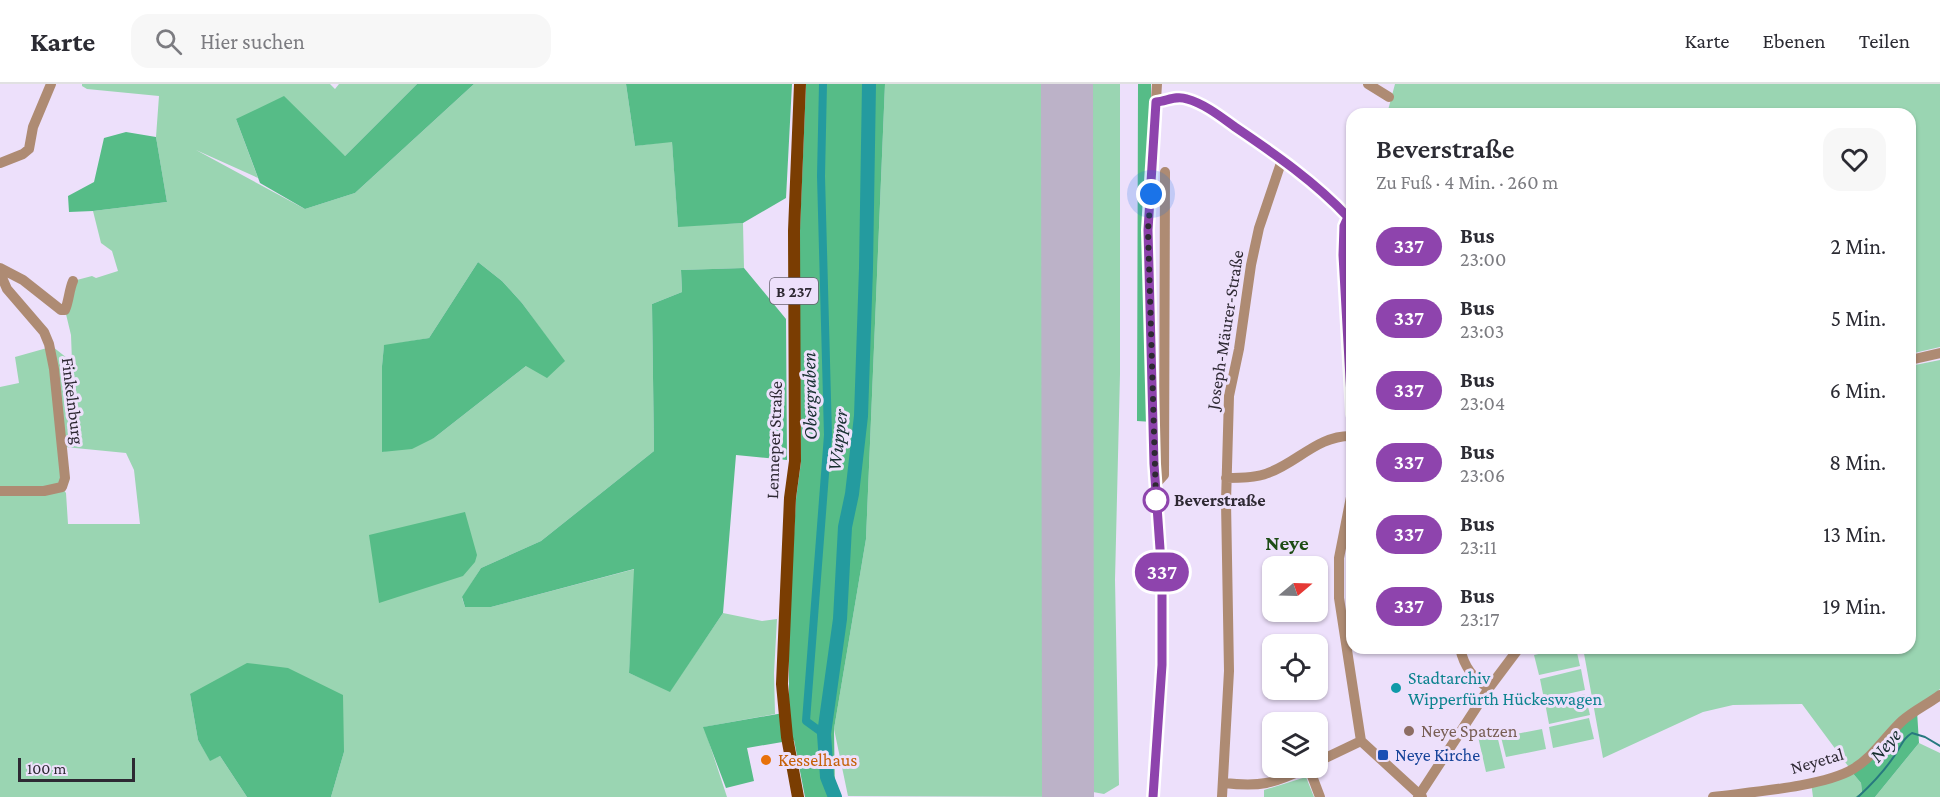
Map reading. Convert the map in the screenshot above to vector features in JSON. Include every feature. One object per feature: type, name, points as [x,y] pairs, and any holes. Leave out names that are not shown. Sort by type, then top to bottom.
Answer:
[{"type":"main road","name":"Lenneper Straße","points":[[798,797],[787,737],[782,684],[790,498],[795,461],[794,231],[800,84]]},
{"type":"street","points":[[0,163],[29,150],[33,127],[51,84]]},
{"type":"street","points":[[1153,797],[1162,665],[1162,577],[1155,485],[1148,230],[1157,84]]},
{"type":"street","points":[[1368,84],[1389,96]]},
{"type":"street","points":[[1156,102],[1179,97],[1190,99],[1213,111],[1282,160],[1346,214]]},
{"type":"street","name":"Joseph-Mäurer-Straße","points":[[1222,797],[1229,671],[1226,478],[1229,396],[1259,228],[1282,160]]},
{"type":"street","points":[[1155,485],[1164,475],[1165,172]]},
{"type":"street","points":[[1346,223],[1343,255],[1346,308]]},
{"type":"street","points":[[0,268],[23,280],[61,310],[65,310],[67,306],[73,281]]},
{"type":"street","name":"Finkelnburg","points":[[0,273],[7,289],[44,332],[49,344],[54,369],[65,478],[62,487],[53,489],[0,491]]},
{"type":"street","points":[[1916,359],[1940,353]]},
{"type":"street","points":[[1226,478],[1267,474],[1324,441],[1346,436]]},
{"type":"street","points":[[1346,522],[1339,558],[1340,598],[1346,639]]},
{"type":"street","points":[[1348,654],[1361,741],[1420,796],[1489,688],[1514,654]]},
{"type":"street","points":[[1461,654],[1471,674],[1489,688]]},
{"type":"street","name":"Neyetal","points":[[1713,797],[1786,787],[1851,771],[1868,759],[1904,720],[1940,695]]},
{"type":"street","points":[[1328,757],[1361,741]]},
{"type":"street","points":[[1224,783],[1252,786],[1283,778]]},
{"type":"street","points":[[1312,778],[1320,797]]},
{"type":"green space","points":[[82,84],[330,84],[335,89],[339,84],[417,84],[345,156],[236,119],[258,178],[196,150],[305,209],[355,193],[474,84],[626,84],[635,146],[672,141],[678,226],[743,223],[744,268],[681,270],[682,292],[652,304],[654,451],[541,541],[481,568],[462,598],[465,607],[491,607],[635,569],[629,673],[670,691],[723,613],[762,621],[777,619],[774,673],[775,714],[704,727],[727,797],[331,797],[344,752],[190,694],[198,740],[210,760],[220,756],[247,797],[0,797],[0,493],[63,489],[66,493],[68,524],[140,524],[134,470],[126,453],[65,447],[53,347],[67,358],[70,371],[71,335],[65,310],[73,281],[92,276],[96,278],[118,271],[112,251],[101,243],[93,211],[167,202],[156,137],[159,96],[87,89]],"holes":[[[478,262],[502,281],[522,303],[564,361],[526,366],[434,438],[382,452],[384,346],[429,338]]]},
{"type":"green space","points":[[417,84],[474,84],[355,193],[305,209],[260,183],[236,119],[284,96],[345,156]]},
{"type":"green space","points":[[626,84],[792,84],[786,198],[743,223],[678,227],[672,142],[635,146]]},
{"type":"green space","points":[[806,84],[885,84],[866,539],[834,729],[835,797],[805,797],[794,740],[747,748],[754,781],[726,788],[703,727],[789,712],[789,619],[796,499],[801,462],[799,252]]},
{"type":"green space","points":[[885,84],[1120,84],[1120,374],[1115,580],[1119,785],[1104,794],[1093,792],[1092,797],[848,796],[834,729],[866,539]]},
{"type":"green space","points":[[1138,84],[1151,84],[1153,422],[1137,421]]},
{"type":"green space","points":[[1395,84],[1940,84],[1940,347],[1916,353],[1916,108],[1389,108]]},
{"type":"green space","points":[[126,132],[156,137],[167,202],[69,212],[68,196],[94,182],[104,138]]},
{"type":"green space","points":[[478,262],[502,281],[522,303],[565,361],[547,378],[526,366],[434,438],[412,449],[382,452],[384,345],[429,338]]},
{"type":"green space","points":[[744,268],[786,319],[787,460],[736,455],[723,613],[670,692],[629,673],[634,569],[491,607],[465,607],[462,597],[481,568],[541,541],[654,451],[652,304],[682,292],[681,270]]},
{"type":"green space","points":[[47,348],[61,447],[60,483],[52,486],[0,488],[0,387],[19,383],[15,357]]},
{"type":"green space","points":[[1940,360],[1940,689],[1851,771],[1861,783],[1862,792],[1855,797],[1813,797],[1811,782],[1851,770],[1802,704],[1733,705],[1703,712],[1603,758],[1584,654],[1916,654],[1916,365]]},
{"type":"green space","points":[[465,512],[477,555],[475,562],[463,576],[379,603],[369,535]]},
{"type":"green space","points":[[1577,654],[1580,666],[1539,675],[1534,655]]},
{"type":"green space","points":[[247,663],[288,668],[343,695],[344,752],[331,797],[247,797],[220,756],[210,761],[198,740],[190,694]]},
{"type":"green space","points":[[1581,669],[1585,690],[1544,699],[1540,679]]},
{"type":"green space","points":[[1585,694],[1590,715],[1549,724],[1545,703]]},
{"type":"green space","points":[[1917,711],[1919,743],[1875,797],[1855,797],[1862,792],[1861,783],[1851,771]]},
{"type":"green space","points":[[1589,718],[1594,739],[1553,748],[1549,727]]},
{"type":"green space","points":[[1495,727],[1505,768],[1486,772],[1477,732]]},
{"type":"green space","points":[[1542,729],[1546,749],[1506,757],[1501,737]]},
{"type":"green space","points":[[1919,743],[1940,753],[1940,797],[1875,797]]},
{"type":"green space","points":[[1306,778],[1314,797],[1264,797],[1264,790]]},
{"type":"waterway","name":"Obergraben","points":[[823,84],[821,176],[828,435],[806,721],[824,734]]},
{"type":"waterway","name":"Wupper","points":[[835,797],[827,777],[824,734],[840,619],[845,527],[852,494],[861,416],[869,84]]},
{"type":"waterway","name":"Neye","points":[[1858,797],[1885,769],[1904,740],[1912,733],[1925,737],[1940,746]]},
{"type":"runway","points":[[1067,84],[1068,797]]},
{"type":"bus line","name":"337","points":[[1153,797],[1162,665],[1162,577],[1154,464],[1148,230],[1156,102],[1179,97],[1190,99],[1213,111],[1282,160],[1332,200],[1346,215]]},
{"type":"bus line","name":"337","points":[[1346,222],[1343,255],[1346,308]]},
{"type":"place","name":"Beverstraße","points":[[1156,500]]},
{"type":"place","name":"Stadtarchiv Wipperfürth Hückeswagen","points":[[1396,688]]},
{"type":"place","name":"Neye Spatzen","points":[[1409,731]]},
{"type":"place","name":"Neye Kirche","points":[[1383,755]]},
{"type":"place","name":"Kesselhaus","points":[[766,760]]},
{"type":"district","name":"Neye","points":[[1287,543]]},
{"type":"route","points":[[1151,194],[1148,230],[1156,500]]}]
